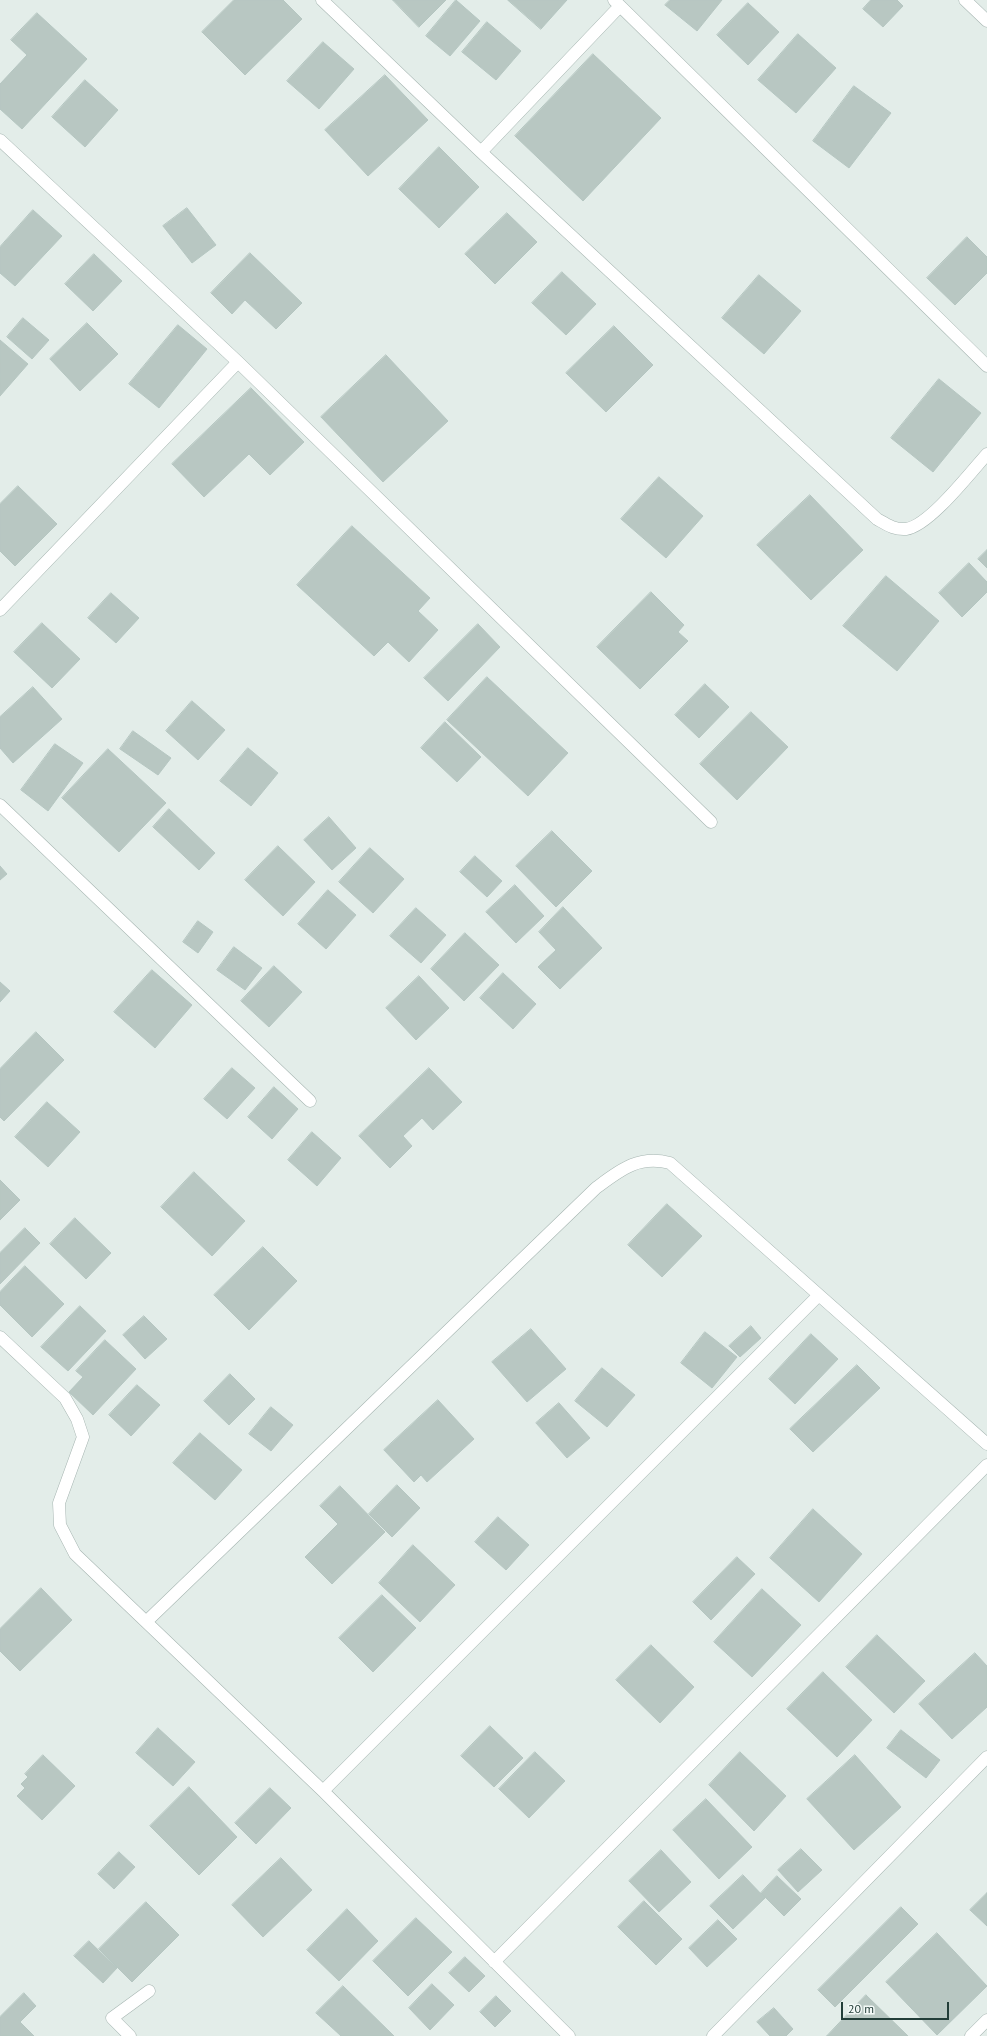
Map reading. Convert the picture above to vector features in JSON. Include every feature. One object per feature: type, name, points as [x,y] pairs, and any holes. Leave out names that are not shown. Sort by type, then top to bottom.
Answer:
[{"type":"street","points":[[322,0],[481,152],[877,519],[894,528],[906,529],[922,522],[935,511],[987,454]]},
{"type":"street","points":[[965,0],[987,21]]},
{"type":"street","points":[[481,152],[617,3],[987,366]]},
{"type":"street","points":[[0,140],[238,362],[711,822]]},
{"type":"street","points":[[0,610],[238,362]]},
{"type":"street","points":[[0,805],[310,1100]]},
{"type":"street","points":[[147,1621],[596,1188],[618,1172],[638,1162],[656,1160],[670,1163],[818,1296],[987,1444]]},
{"type":"street","points":[[323,1791],[818,1296]]},
{"type":"street","points":[[0,1337],[65,1398],[77,1419],[83,1437],[60,1503],[60,1525],[75,1554],[147,1621],[323,1791],[569,2036]]},
{"type":"street","points":[[494,1962],[987,1465]]},
{"type":"street","points":[[713,2036],[987,1757]]},
{"type":"street","points":[[130,2036],[112,2018],[149,1991]]},
{"type":"street","points":[[971,2036],[987,2020]]},
{"type":"building","points":[[234,0],[283,0],[302,19],[245,75],[202,32]]},
{"type":"building","points":[[393,0],[446,0],[419,27]]},
{"type":"building","points":[[456,0],[480,21],[450,56],[426,36]]},
{"type":"building","points":[[508,0],[567,0],[541,29]]},
{"type":"building","points":[[670,0],[722,0],[697,31],[665,5]]},
{"type":"building","points":[[871,0],[897,0],[903,6],[883,27],[863,9]]},
{"type":"building","points":[[748,3],[779,32],[748,65],[717,35]]},
{"type":"building","points":[[37,13],[87,59],[22,129],[0,109],[0,84],[27,55],[11,40]]},
{"type":"building","points":[[487,22],[521,51],[496,80],[462,52]]},
{"type":"building","points":[[798,34],[836,68],[796,113],[758,80]]},
{"type":"building","points":[[323,42],[354,69],[319,109],[287,81]]},
{"type":"building","points":[[593,54],[661,118],[583,201],[515,136]]},
{"type":"building","points":[[385,75],[428,120],[368,176],[325,130]]},
{"type":"building","points":[[85,80],[118,110],[85,147],[52,117]]},
{"type":"building","points":[[854,86],[891,113],[849,168],[813,141]]},
{"type":"building","points":[[439,147],[479,187],[439,228],[399,189]]},
{"type":"building","points":[[187,208],[216,245],[192,263],[163,226]]},
{"type":"building","points":[[33,210],[62,236],[15,286],[0,273],[0,247]]},
{"type":"building","points":[[507,213],[537,242],[495,284],[465,254]]},
{"type":"building","points":[[967,237],[987,257],[987,273],[955,305],[927,278]]},
{"type":"building","points":[[250,253],[302,303],[276,329],[245,300],[232,314],[211,293]]},
{"type":"building","points":[[94,254],[122,281],[93,311],[65,284]]},
{"type":"building","points":[[562,272],[596,304],[566,335],[532,303]]},
{"type":"building","points":[[759,275],[801,311],[764,354],[722,318]]},
{"type":"building","points":[[23,318],[49,340],[32,359],[7,337]]},
{"type":"building","points":[[87,323],[118,354],[80,391],[50,359]]},
{"type":"building","points":[[178,325],[207,349],[159,408],[129,384]]},
{"type":"building","points":[[614,326],[653,365],[606,412],[566,373]]},
{"type":"building","points":[[0,340],[28,364],[0,396]]},
{"type":"building","points":[[386,355],[448,421],[383,482],[321,417]]},
{"type":"building","points":[[939,379],[981,413],[933,472],[891,438]]},
{"type":"building","points":[[251,388],[304,442],[270,475],[249,454],[204,497],[172,464]]},
{"type":"building","points":[[659,477],[703,516],[666,558],[621,519]]},
{"type":"building","points":[[18,486],[57,524],[15,566],[0,551],[0,504]]},
{"type":"building","points":[[810,495],[863,550],[811,600],[757,545]]},
{"type":"building","points":[[352,526],[430,598],[418,611],[438,630],[409,662],[388,642],[374,656],[297,585]]},
{"type":"building","points":[[987,550],[987,568],[978,559]]},
{"type":"building","points":[[969,563],[987,582],[987,592],[962,617],[939,593]]},
{"type":"building","points":[[886,576],[939,621],[897,671],[843,626]]},
{"type":"building","points":[[651,592],[684,625],[678,632],[688,641],[640,689],[597,647]]},
{"type":"building","points":[[111,593],[139,618],[116,643],[88,618]]},
{"type":"building","points":[[42,623],[80,659],[52,688],[14,652]]},
{"type":"building","points":[[478,624],[500,647],[448,701],[424,678]]},
{"type":"building","points":[[487,677],[568,753],[528,796],[447,720]]},
{"type":"building","points":[[705,684],[729,707],[699,738],[675,715]]},
{"type":"building","points":[[33,687],[62,719],[13,763],[0,748],[0,717]]},
{"type":"building","points":[[192,701],[225,730],[198,760],[166,731]]},
{"type":"building","points":[[751,712],[788,747],[737,800],[700,764]]},
{"type":"building","points":[[445,722],[481,757],[457,782],[421,748]]},
{"type":"building","points":[[133,731],[171,758],[158,775],[120,749]]},
{"type":"building","points":[[55,744],[83,763],[48,811],[21,790]]},
{"type":"building","points":[[248,748],[278,773],[251,806],[220,781]]},
{"type":"building","points":[[108,749],[166,803],[119,852],[62,798]]},
{"type":"building","points":[[169,809],[215,853],[199,870],[153,827]]},
{"type":"building","points":[[329,817],[356,848],[332,870],[304,840]]},
{"type":"building","points":[[552,831],[592,871],[556,907],[516,866]]},
{"type":"building","points":[[278,846],[315,882],[283,916],[245,880]]},
{"type":"building","points":[[370,848],[404,879],[373,913],[339,882]]},
{"type":"building","points":[[475,856],[502,881],[487,897],[460,872]]},
{"type":"building","points":[[0,866],[7,874],[0,880]]},
{"type":"building","points":[[515,885],[544,916],[516,943],[486,912]]},
{"type":"building","points":[[328,890],[356,915],[326,949],[298,924]]},
{"type":"building","points":[[563,907],[602,948],[560,989],[538,967],[556,950],[539,932]]},
{"type":"building","points":[[416,908],[446,935],[421,963],[390,936]]},
{"type":"building","points":[[198,921],[213,932],[198,953],[183,942]]},
{"type":"building","points":[[465,933],[499,965],[464,1001],[431,969]]},
{"type":"building","points":[[234,947],[262,968],[245,990],[217,970]]},
{"type":"building","points":[[274,966],[302,992],[269,1027],[241,1001]]},
{"type":"building","points":[[152,970],[192,1005],[155,1048],[114,1012]]},
{"type":"building","points":[[503,973],[536,1004],[513,1029],[480,998]]},
{"type":"building","points":[[419,976],[449,1008],[416,1040],[386,1008]]},
{"type":"building","points":[[0,982],[10,991],[0,1002]]},
{"type":"building","points":[[36,1032],[64,1060],[4,1121],[0,1117],[0,1069]]},
{"type":"building","points":[[232,1068],[255,1088],[227,1119],[204,1099]]},
{"type":"building","points":[[429,1068],[462,1102],[433,1130],[422,1118],[403,1136],[412,1146],[390,1168],[359,1136]]},
{"type":"building","points":[[274,1087],[298,1109],[272,1139],[248,1117]]},
{"type":"building","points":[[47,1102],[80,1132],[48,1167],[15,1137]]},
{"type":"building","points":[[312,1132],[341,1158],[317,1186],[288,1160]]},
{"type":"building","points":[[194,1172],[245,1221],[212,1256],[161,1207]]},
{"type":"building","points":[[0,1180],[20,1200],[0,1220]]},
{"type":"building","points":[[667,1204],[702,1236],[662,1277],[628,1245]]},
{"type":"building","points":[[75,1218],[111,1253],[86,1279],[50,1244]]},
{"type":"building","points":[[25,1228],[40,1243],[0,1284],[0,1253]]},
{"type":"building","points":[[263,1247],[297,1281],[249,1330],[214,1295]]},
{"type":"building","points":[[25,1266],[64,1304],[32,1337],[0,1305],[0,1292]]},
{"type":"building","points":[[80,1306],[106,1331],[68,1371],[41,1347]]},
{"type":"building","points":[[144,1316],[167,1339],[145,1359],[123,1335]]},
{"type":"building","points":[[751,1326],[761,1338],[740,1357],[729,1346]]},
{"type":"building","points":[[531,1329],[566,1369],[527,1402],[492,1362]]},
{"type":"building","points":[[705,1332],[737,1357],[712,1388],[681,1363]]},
{"type":"building","points":[[811,1334],[838,1359],[795,1404],[769,1379]]},
{"type":"building","points":[[105,1340],[136,1369],[93,1415],[69,1392],[83,1377],[76,1371]]},
{"type":"building","points":[[857,1365],[880,1388],[813,1452],[790,1429]]},
{"type":"building","points":[[602,1368],[635,1395],[607,1427],[575,1401]]},
{"type":"building","points":[[230,1374],[255,1399],[229,1425],[204,1401]]},
{"type":"building","points":[[137,1385],[160,1405],[131,1436],[109,1415]]},
{"type":"building","points":[[438,1400],[474,1439],[427,1482],[421,1475],[414,1482],[384,1450]]},
{"type":"building","points":[[559,1403],[590,1438],[567,1458],[536,1423]]},
{"type":"building","points":[[271,1407],[293,1425],[271,1451],[249,1434]]},
{"type":"building","points":[[200,1433],[242,1470],[215,1500],[173,1463]]},
{"type":"building","points":[[397,1485],[420,1508],[392,1537],[369,1514]]},
{"type":"building","points":[[340,1486],[385,1532],[332,1584],[305,1557],[338,1524],[320,1506]]},
{"type":"building","points":[[813,1509],[862,1554],[819,1602],[770,1558]]},
{"type":"building","points":[[498,1517],[529,1545],[506,1570],[475,1542]]},
{"type":"building","points":[[413,1545],[455,1585],[420,1622],[379,1583]]},
{"type":"building","points":[[737,1557],[755,1574],[711,1620],[693,1602]]},
{"type":"building","points":[[41,1588],[72,1620],[20,1671],[0,1651],[0,1629]]},
{"type":"building","points":[[762,1589],[801,1625],[752,1677],[714,1642]]},
{"type":"building","points":[[382,1595],[416,1628],[373,1672],[339,1638]]},
{"type":"building","points":[[877,1635],[925,1681],[894,1713],[846,1667]]},
{"type":"building","points":[[651,1645],[694,1687],[660,1723],[616,1680]]},
{"type":"building","points":[[975,1653],[987,1666],[987,1707],[952,1739],[919,1704]]},
{"type":"building","points":[[823,1672],[872,1720],[837,1757],[787,1709]]},
{"type":"building","points":[[490,1726],[523,1758],[494,1787],[461,1756]]},
{"type":"building","points":[[158,1728],[195,1762],[173,1786],[136,1753]]},
{"type":"building","points":[[901,1730],[940,1760],[926,1778],[887,1748]]},
{"type":"building","points":[[535,1752],[565,1781],[529,1818],[499,1789]]},
{"type":"building","points":[[740,1752],[786,1796],[754,1831],[709,1785]]},
{"type":"building","points":[[43,1755],[75,1786],[42,1820],[17,1796],[25,1788],[21,1784],[28,1777],[25,1774]]},
{"type":"building","points":[[855,1755],[901,1807],[854,1850],[807,1799]]},
{"type":"building","points":[[189,1787],[237,1837],[199,1875],[150,1826]]},
{"type":"building","points":[[270,1788],[291,1808],[256,1844],[235,1823]]},
{"type":"building","points":[[706,1799],[752,1847],[719,1879],[673,1830]]},
{"type":"building","points":[[801,1849],[822,1870],[798,1892],[778,1870]]},
{"type":"building","points":[[661,1850],[691,1882],[659,1912],[629,1881]]},
{"type":"building","points":[[119,1852],[135,1867],[114,1889],[98,1874]]},
{"type":"building","points":[[281,1858],[312,1890],[263,1937],[232,1905]]},
{"type":"building","points":[[743,1875],[765,1898],[733,1929],[710,1906]]},
{"type":"building","points":[[777,1876],[801,1899],[784,1916],[761,1893]]},
{"type":"building","points":[[987,1893],[987,1926],[970,1910]]},
{"type":"building","points":[[644,1901],[682,1939],[656,1965],[618,1927]]},
{"type":"building","points":[[146,1902],[179,1935],[132,1982],[99,1949]]},
{"type":"building","points":[[901,1907],[918,1924],[835,2007],[818,1990]]},
{"type":"building","points":[[347,1909],[378,1941],[339,1981],[307,1950]]},
{"type":"building","points":[[416,1918],[452,1952],[408,1996],[373,1961]]},
{"type":"building","points":[[718,1920],[737,1939],[707,1967],[689,1948]]},
{"type":"building","points":[[937,1933],[987,1986],[937,2035],[886,1982]]},
{"type":"building","points":[[89,1941],[117,1968],[103,1983],[74,1956]]},
{"type":"building","points":[[465,1957],[485,1976],[469,1992],[449,1973]]},
{"type":"building","points":[[432,1984],[454,2005],[430,2030],[409,2008]]},
{"type":"building","points":[[343,1986],[394,2036],[341,2036],[316,2013]]},
{"type":"building","points":[[24,1993],[36,2006],[20,2022],[34,2036],[0,2036],[0,2017]]},
{"type":"building","points":[[866,1995],[908,2036],[827,2036]]},
{"type":"building","points":[[496,1996],[511,2011],[495,2027],[480,2012]]},
{"type":"building","points":[[774,2008],[793,2029],[786,2036],[770,2036],[757,2022]]}]
